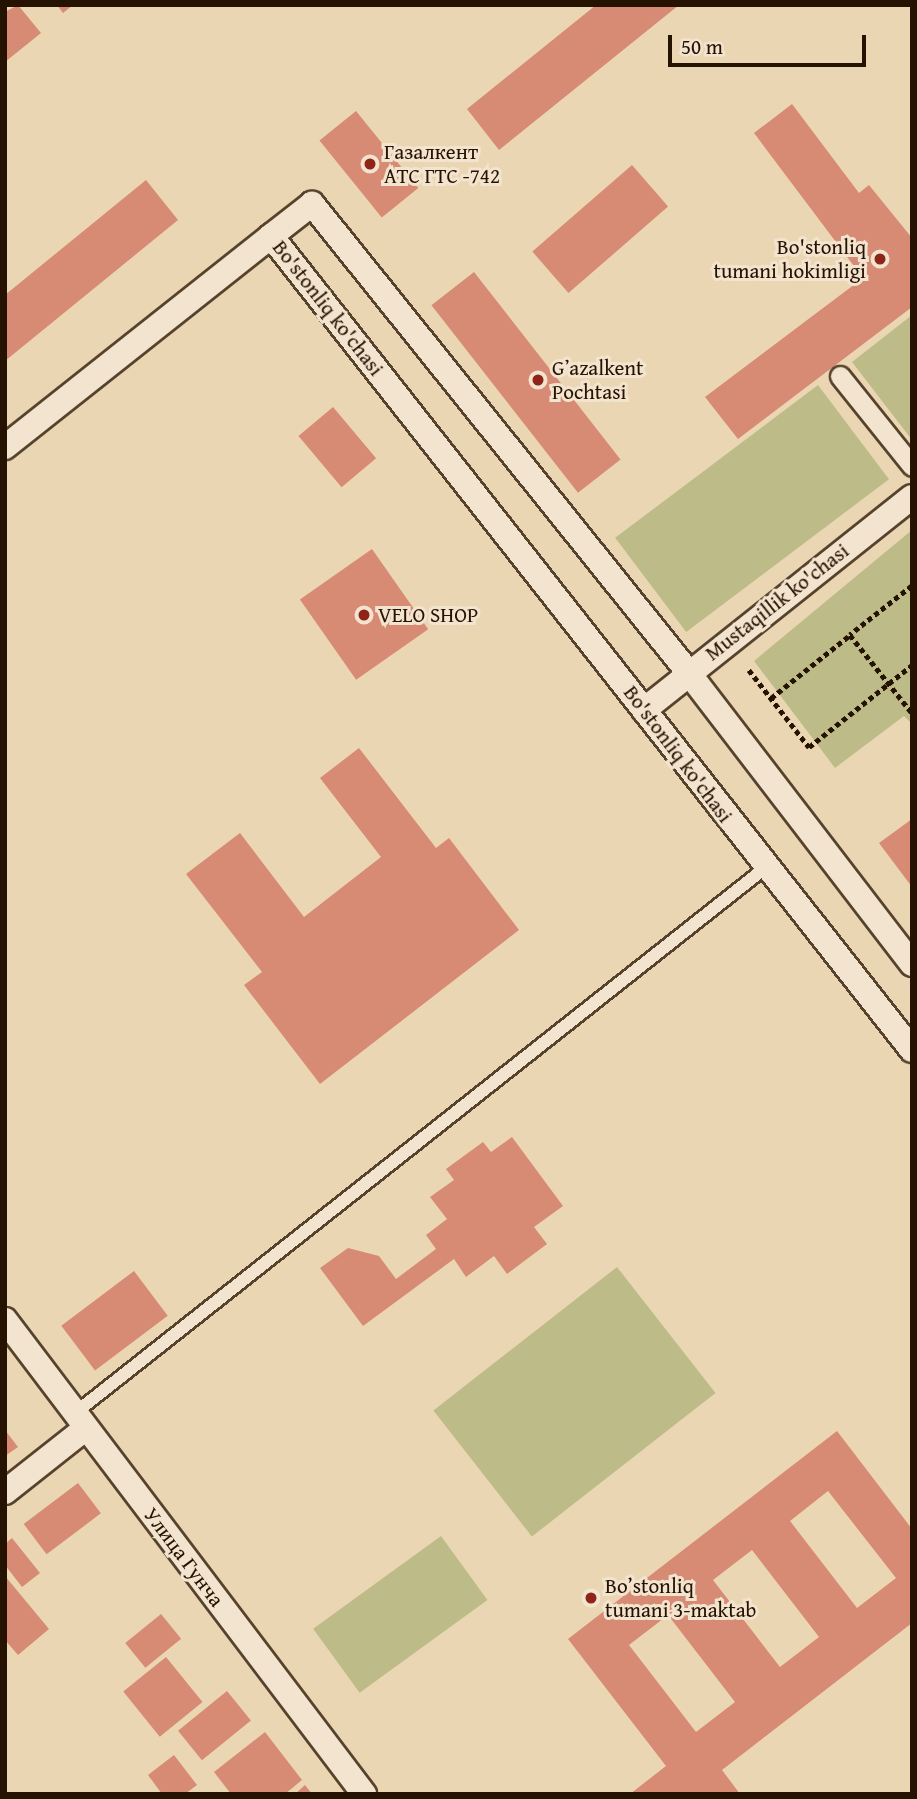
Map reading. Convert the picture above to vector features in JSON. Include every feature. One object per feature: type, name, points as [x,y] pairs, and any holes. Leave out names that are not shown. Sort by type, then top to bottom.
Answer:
[{"type":"street","name":"Bo'stonliq ko'chasi","points":[[912,964],[689,673],[312,204],[271,236],[765,868],[912,1050]]},
{"type":"street","points":[[5,447],[271,236]]},
{"type":"street","points":[[840,376],[912,466]]},
{"type":"street","name":"Mustaqillik ko'chasi","points":[[644,710],[912,497]]},
{"type":"street","name":"Улица Гунча","points":[[5,1320],[364,1794]]},
{"type":"street","points":[[5,1492],[80,1421]]},
{"type":"lane","points":[[80,1421],[765,868]]},
{"type":"path","points":[[771,698],[912,586]]},
{"type":"path","points":[[850,635],[912,713]]},
{"type":"path","points":[[749,670],[809,747],[912,665]]},
{"type":"shaded area","points":[[912,315],[912,440],[852,362]]},
{"type":"shaded area","points":[[818,385],[889,479],[686,632],[615,538]]},
{"type":"shaded area","points":[[912,530],[912,724],[904,716],[835,768],[754,661]]},
{"type":"shaded area","points":[[617,1267],[716,1393],[532,1537],[433,1410]]},
{"type":"shaded area","points":[[441,1536],[487,1600],[360,1693],[313,1629]]},
{"type":"building","points":[[18,5],[41,33],[5,62],[5,12]]},
{"type":"building","points":[[57,5],[73,5],[63,13]]},
{"type":"building","points":[[596,5],[679,5],[499,150],[467,109]]},
{"type":"building","name":"Bo'stonliq tumani hokimligi","points":[[792,104],[859,193],[869,185],[912,238],[912,307],[738,439],[705,397],[863,278],[754,133]]},
{"type":"building","name":"Газалкент АТС ГТС -742","points":[[356,111],[418,188],[382,218],[319,141]]},
{"type":"building","points":[[632,165],[668,207],[568,293],[532,252]]},
{"type":"building","points":[[146,180],[178,220],[5,361],[5,295]]},
{"type":"building","points":[[474,272],[621,460],[578,493],[431,305]]},
{"type":"building","points":[[333,407],[376,458],[342,487],[299,436]]},
{"type":"building","name":"VELO SHOP","points":[[372,549],[428,629],[356,680],[300,599]]},
{"type":"building","points":[[359,748],[436,848],[449,838],[519,930],[320,1084],[244,985],[262,972],[186,874],[240,833],[304,917],[381,857],[320,778]]},
{"type":"building","points":[[912,819],[912,887],[879,843]]},
{"type":"building","points":[[512,1137],[563,1206],[534,1227],[547,1244],[507,1274],[494,1256],[466,1277],[454,1259],[363,1326],[320,1268],[348,1248],[379,1256],[396,1279],[436,1249],[426,1235],[447,1219],[430,1197],[454,1180],[446,1169],[483,1142],[491,1152]]},
{"type":"building","points":[[134,1271],[168,1316],[95,1370],[61,1326]]},
{"type":"building","points":[[5,1430],[18,1447],[5,1456]]},
{"type":"building","points":[[837,1431],[912,1529],[912,1623],[722,1770],[740,1794],[630,1794],[666,1766],[568,1639]],"holes":[[[828,1491],[896,1578],[857,1608],[790,1521]],[[752,1550],[819,1637],[780,1667],[713,1580]],[[668,1615],[735,1702],[696,1732],[629,1645]]]},
{"type":"building","points":[[78,1483],[101,1513],[47,1554],[24,1524]]},
{"type":"building","points":[[12,1538],[40,1573],[22,1587],[5,1565],[5,1544]]},
{"type":"building","points":[[5,1576],[49,1629],[18,1655],[5,1640]]},
{"type":"building","points":[[161,1614],[181,1639],[145,1668],[125,1643]]},
{"type":"building","points":[[166,1657],[203,1702],[160,1737],[123,1692]]},
{"type":"building","points":[[227,1691],[251,1721],[202,1760],[178,1731]]},
{"type":"building","points":[[265,1732],[302,1780],[285,1794],[231,1794],[214,1772]]},
{"type":"building","points":[[174,1755],[197,1785],[185,1794],[162,1794],[148,1775]]},
{"type":"building","points":[[305,1785],[312,1794],[295,1794]]},
{"type":"place","name":"Газалкент АТС ГТС -742","points":[[370,164]]},
{"type":"place","name":"Bo'stonliq tumani hokimligi","points":[[880,259]]},
{"type":"place","name":"Gʼazalkent Pochtasi","points":[[538,380]]},
{"type":"place","name":"VELO SHOP","points":[[364,615]]},
{"type":"place","name":"Bo’stonliq tumani 3-maktab","points":[[591,1598]]}]
